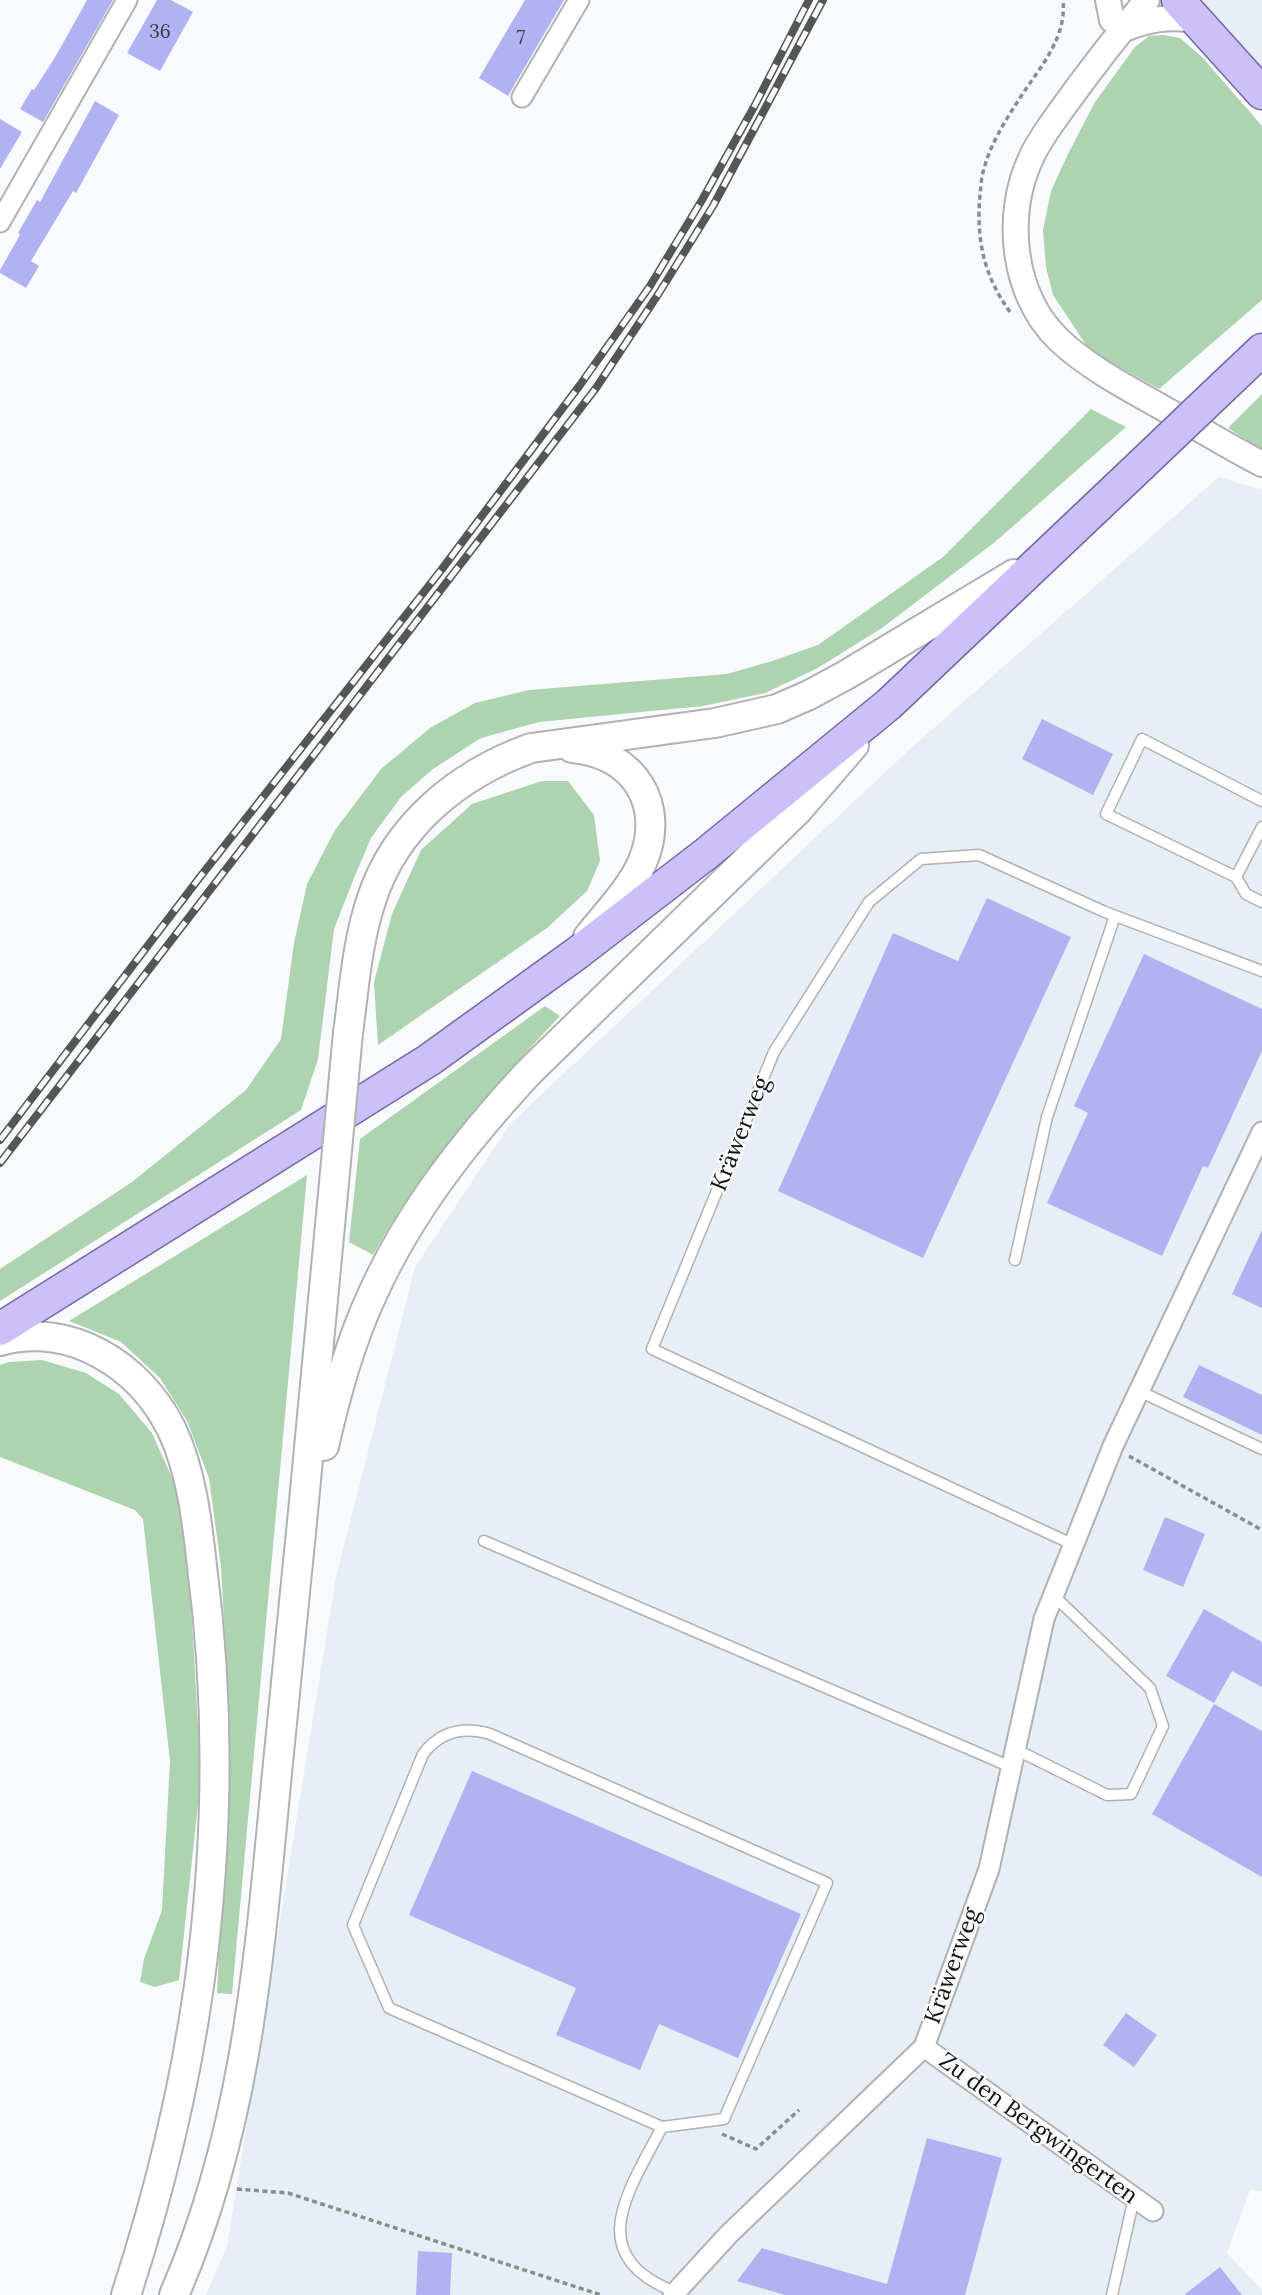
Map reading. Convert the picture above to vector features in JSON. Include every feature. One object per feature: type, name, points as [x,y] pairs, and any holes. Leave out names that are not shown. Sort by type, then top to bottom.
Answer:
[{"type":"main road","points":[[1187,10],[1262,93]]},
{"type":"main road","points":[[0,1329],[429,1060],[576,954],[707,853],[889,704],[1262,350]]},
{"type":"main road","points":[[174,2295],[200,2234],[229,2133],[252,2015],[301,1540],[348,1033],[364,926],[371,900],[392,853],[406,834],[444,795],[504,758],[531,748],[715,723],[776,709],[846,676],[1044,557]]},
{"type":"main road","points":[[301,1540],[336,1394],[352,1344],[372,1294],[421,1205],[475,1133],[530,1071],[797,811],[889,704]]},
{"type":"main road","points":[[531,748],[589,750],[608,756],[622,764],[635,778],[645,794],[650,811],[648,845],[636,875],[576,954]]},
{"type":"main road","points":[[0,1341],[42,1336],[66,1340],[90,1348],[131,1374],[148,1391],[171,1429],[188,1481],[199,1535],[207,1602],[214,1713],[212,1852],[208,1914],[189,2052],[173,2128],[155,2200],[126,2295]]},
{"type":"street","points":[[0,222],[127,0]]},
{"type":"street","points":[[522,97],[579,0]]},
{"type":"street","points":[[1116,12],[1147,0]]},
{"type":"street","points":[[1116,12],[1139,23],[1158,18],[1177,18],[1187,10]]},
{"type":"street","points":[[1116,12],[1103,52],[1040,139],[1021,182],[1016,206],[1016,251],[1030,297],[1042,320],[1080,357],[1111,378],[1262,464]]},
{"type":"street","name":"Kräwerweg","points":[[674,2294],[729,2234],[924,2047],[989,1869],[1044,1619],[1113,1447],[1262,1132]]},
{"type":"street","name":"Zu den Bergwingerten","points":[[924,2047],[1153,2211]]},
{"type":"lane","points":[[1262,801],[1142,739],[1106,814],[1236,877],[1246,894],[1262,902]]},
{"type":"lane","points":[[1236,877],[1262,827]]},
{"type":"lane","name":"Kräwerweg","points":[[1073,1545],[652,1349],[774,1052],[869,902],[922,859],[979,855],[1115,916],[1262,971]]},
{"type":"lane","points":[[1015,1261],[1047,1117],[1115,916]]},
{"type":"lane","points":[[1139,1391],[1262,1449]]},
{"type":"lane","points":[[484,1542],[1107,1795],[1131,1794],[1163,1726],[1150,1688],[1053,1595]]},
{"type":"lane","points":[[461,1730],[490,1734],[827,1883],[724,2119],[662,2127],[389,2008],[353,1925],[423,1754],[432,1742],[461,1730]]},
{"type":"lane","points":[[662,2127],[635,2179],[620,2225],[623,2247],[637,2272],[674,2294]]},
{"type":"lane","points":[[1112,2295],[1134,2198]]},
{"type":"path","points":[[1012,314],[997,295],[985,269],[979,242],[983,169],[1002,127],[1059,37],[1063,0]]},
{"type":"path","points":[[1113,1447],[1262,1530]]},
{"type":"path","points":[[695,2123],[756,2149],[799,2110]]},
{"type":"path","points":[[237,2189],[288,2193],[601,2295]]},
{"type":"shaded area","points":[[1202,0],[1262,0],[1262,70]]},
{"type":"shaded area","points":[[1219,477],[1262,490],[1262,2191],[1250,2190],[1227,2253],[1262,2290],[1262,2295],[206,2295],[227,2246],[336,1577],[415,1267],[511,1123],[911,748]]},
{"type":"green space","points":[[1149,36],[1180,38],[1202,57],[1262,126],[1262,300],[1159,389],[1090,351],[1053,295],[1046,267],[1043,230],[1051,191],[1095,102],[1135,47]]},
{"type":"green space","points":[[1262,394],[1262,450],[1228,428]]},
{"type":"green space","points":[[1091,409],[1126,427],[995,542],[882,628],[816,669],[765,693],[703,706],[539,722],[481,738],[433,769],[401,797],[371,838],[334,929],[318,1059],[301,1110],[0,1301],[0,1269],[132,1182],[246,1090],[281,1039],[294,943],[307,884],[335,830],[381,769],[430,728],[475,703],[529,690],[727,674],[818,645],[943,557]]},
{"type":"green space","points":[[542,781],[568,781],[594,815],[600,861],[587,891],[547,928],[378,1045],[374,982],[392,914],[421,850],[472,804]]},
{"type":"green space","points":[[545,1006],[560,1016],[459,1129],[414,1190],[373,1255],[349,1242],[360,1139]]},
{"type":"green space","points":[[307,1175],[232,1994],[217,1993],[230,1727],[221,1567],[209,1478],[187,1421],[160,1378],[121,1342],[69,1321]]},
{"type":"green space","points":[[42,1360],[86,1373],[119,1394],[152,1433],[177,1489],[191,1603],[201,1777],[179,1980],[155,1987],[140,1982],[144,1959],[162,1910],[170,1761],[143,1519],[135,1510],[0,1457],[0,1365]]},
{"type":"building","points":[[87,0],[113,0],[43,122],[20,109],[57,54]]},
{"type":"building","points":[[157,0],[171,0],[193,12],[160,71],[127,53]]},
{"type":"building","points":[[525,0],[564,0],[508,96],[479,78]]},
{"type":"building","points":[[95,101],[119,115],[76,193],[73,191],[31,261],[39,266],[26,288],[0,273],[0,270],[20,235],[18,233],[37,200],[40,202]]},
{"type":"building","points":[[0,119],[22,132],[0,169]]},
{"type":"building","points":[[1042,719],[1113,754],[1093,795],[1022,759]]},
{"type":"building","points":[[987,898],[1071,937],[923,1258],[778,1191],[893,933],[958,961]]},
{"type":"building","points":[[1144,954],[1262,1009],[1262,1051],[1208,1168],[1203,1166],[1162,1256],[1047,1203],[1088,1113],[1074,1106]]},
{"type":"building","points":[[1262,1230],[1262,1308],[1232,1294]]},
{"type":"building","points":[[1199,1365],[1262,1395],[1262,1435],[1183,1397]]},
{"type":"building","points":[[1165,1517],[1205,1534],[1183,1587],[1143,1570]]},
{"type":"building","points":[[1204,1609],[1262,1642],[1262,1687],[1232,1671],[1214,1703],[1166,1676]]},
{"type":"building","points":[[1214,1704],[1262,1731],[1262,1877],[1152,1814]]},
{"type":"building","points":[[472,1771],[801,1914],[738,2058],[659,2024],[640,2070],[556,2035],[576,1988],[409,1915]]},
{"type":"building","points":[[1126,2013],[1157,2035],[1134,2067],[1103,2045]]},
{"type":"building","points":[[927,2138],[1002,2158],[965,2295],[785,2295],[737,2281],[762,2248],[887,2284]]},
{"type":"building","points":[[418,2251],[452,2253],[450,2295],[416,2295]]},
{"type":"building","points":[[1220,2267],[1242,2295],[1184,2295]]},
{"type":"railway","points":[[0,1140],[200,877],[442,569],[580,385],[650,286],[702,200],[809,0]]},
{"type":"railway","points":[[0,1163],[596,388],[713,206],[823,0]]}]
